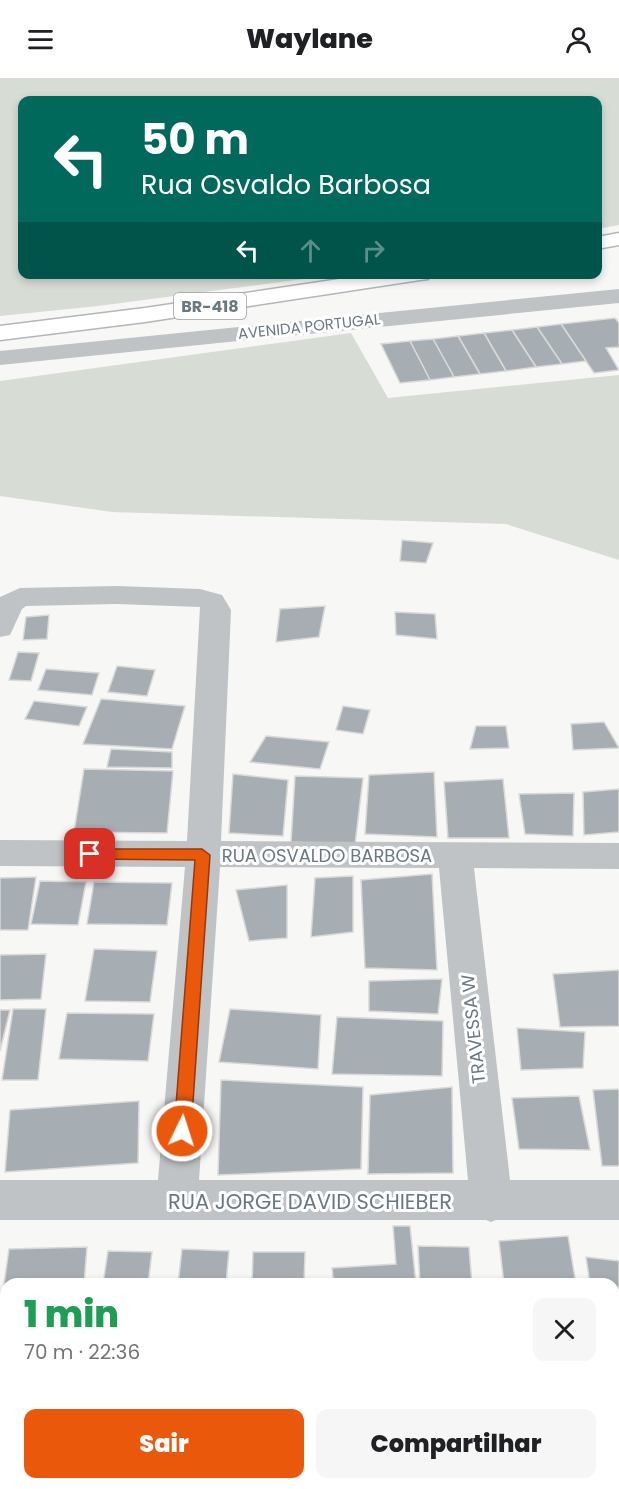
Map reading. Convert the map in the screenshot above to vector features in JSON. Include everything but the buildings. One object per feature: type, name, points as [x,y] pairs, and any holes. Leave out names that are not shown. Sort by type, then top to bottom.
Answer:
[{"type":"main road","points":[[602,242],[619,239]]},
{"type":"main road","name":"BR-418","points":[[0,333],[145,315],[386,279]]},
{"type":"street","name":"AVENIDA PORTUGAL","points":[[0,358],[619,296]]},
{"type":"street","points":[[2,620],[9,604],[20,597],[200,598],[212,602],[216,610],[202,855],[177,1201]]},
{"type":"street","name":"RUA OSVALDO BARBOSA","points":[[0,853],[619,855]]},
{"type":"street","name":"TRAVESSA W","points":[[455,855],[491,1202]]},
{"type":"street","name":"RUA JORGE DAVID SCHIEBER","points":[[0,1200],[491,1202],[619,1200]]},
{"type":"shaded area","points":[[0,78],[619,78],[619,225],[602,228],[602,96],[18,96],[18,279],[304,279],[98,306],[0,316]]},
{"type":"shaded area","points":[[351,333],[388,398],[619,375],[619,560],[506,524],[112,512],[0,496],[0,381]]},
{"type":"route","points":[[90,854],[202,855],[182,1131]]}]
